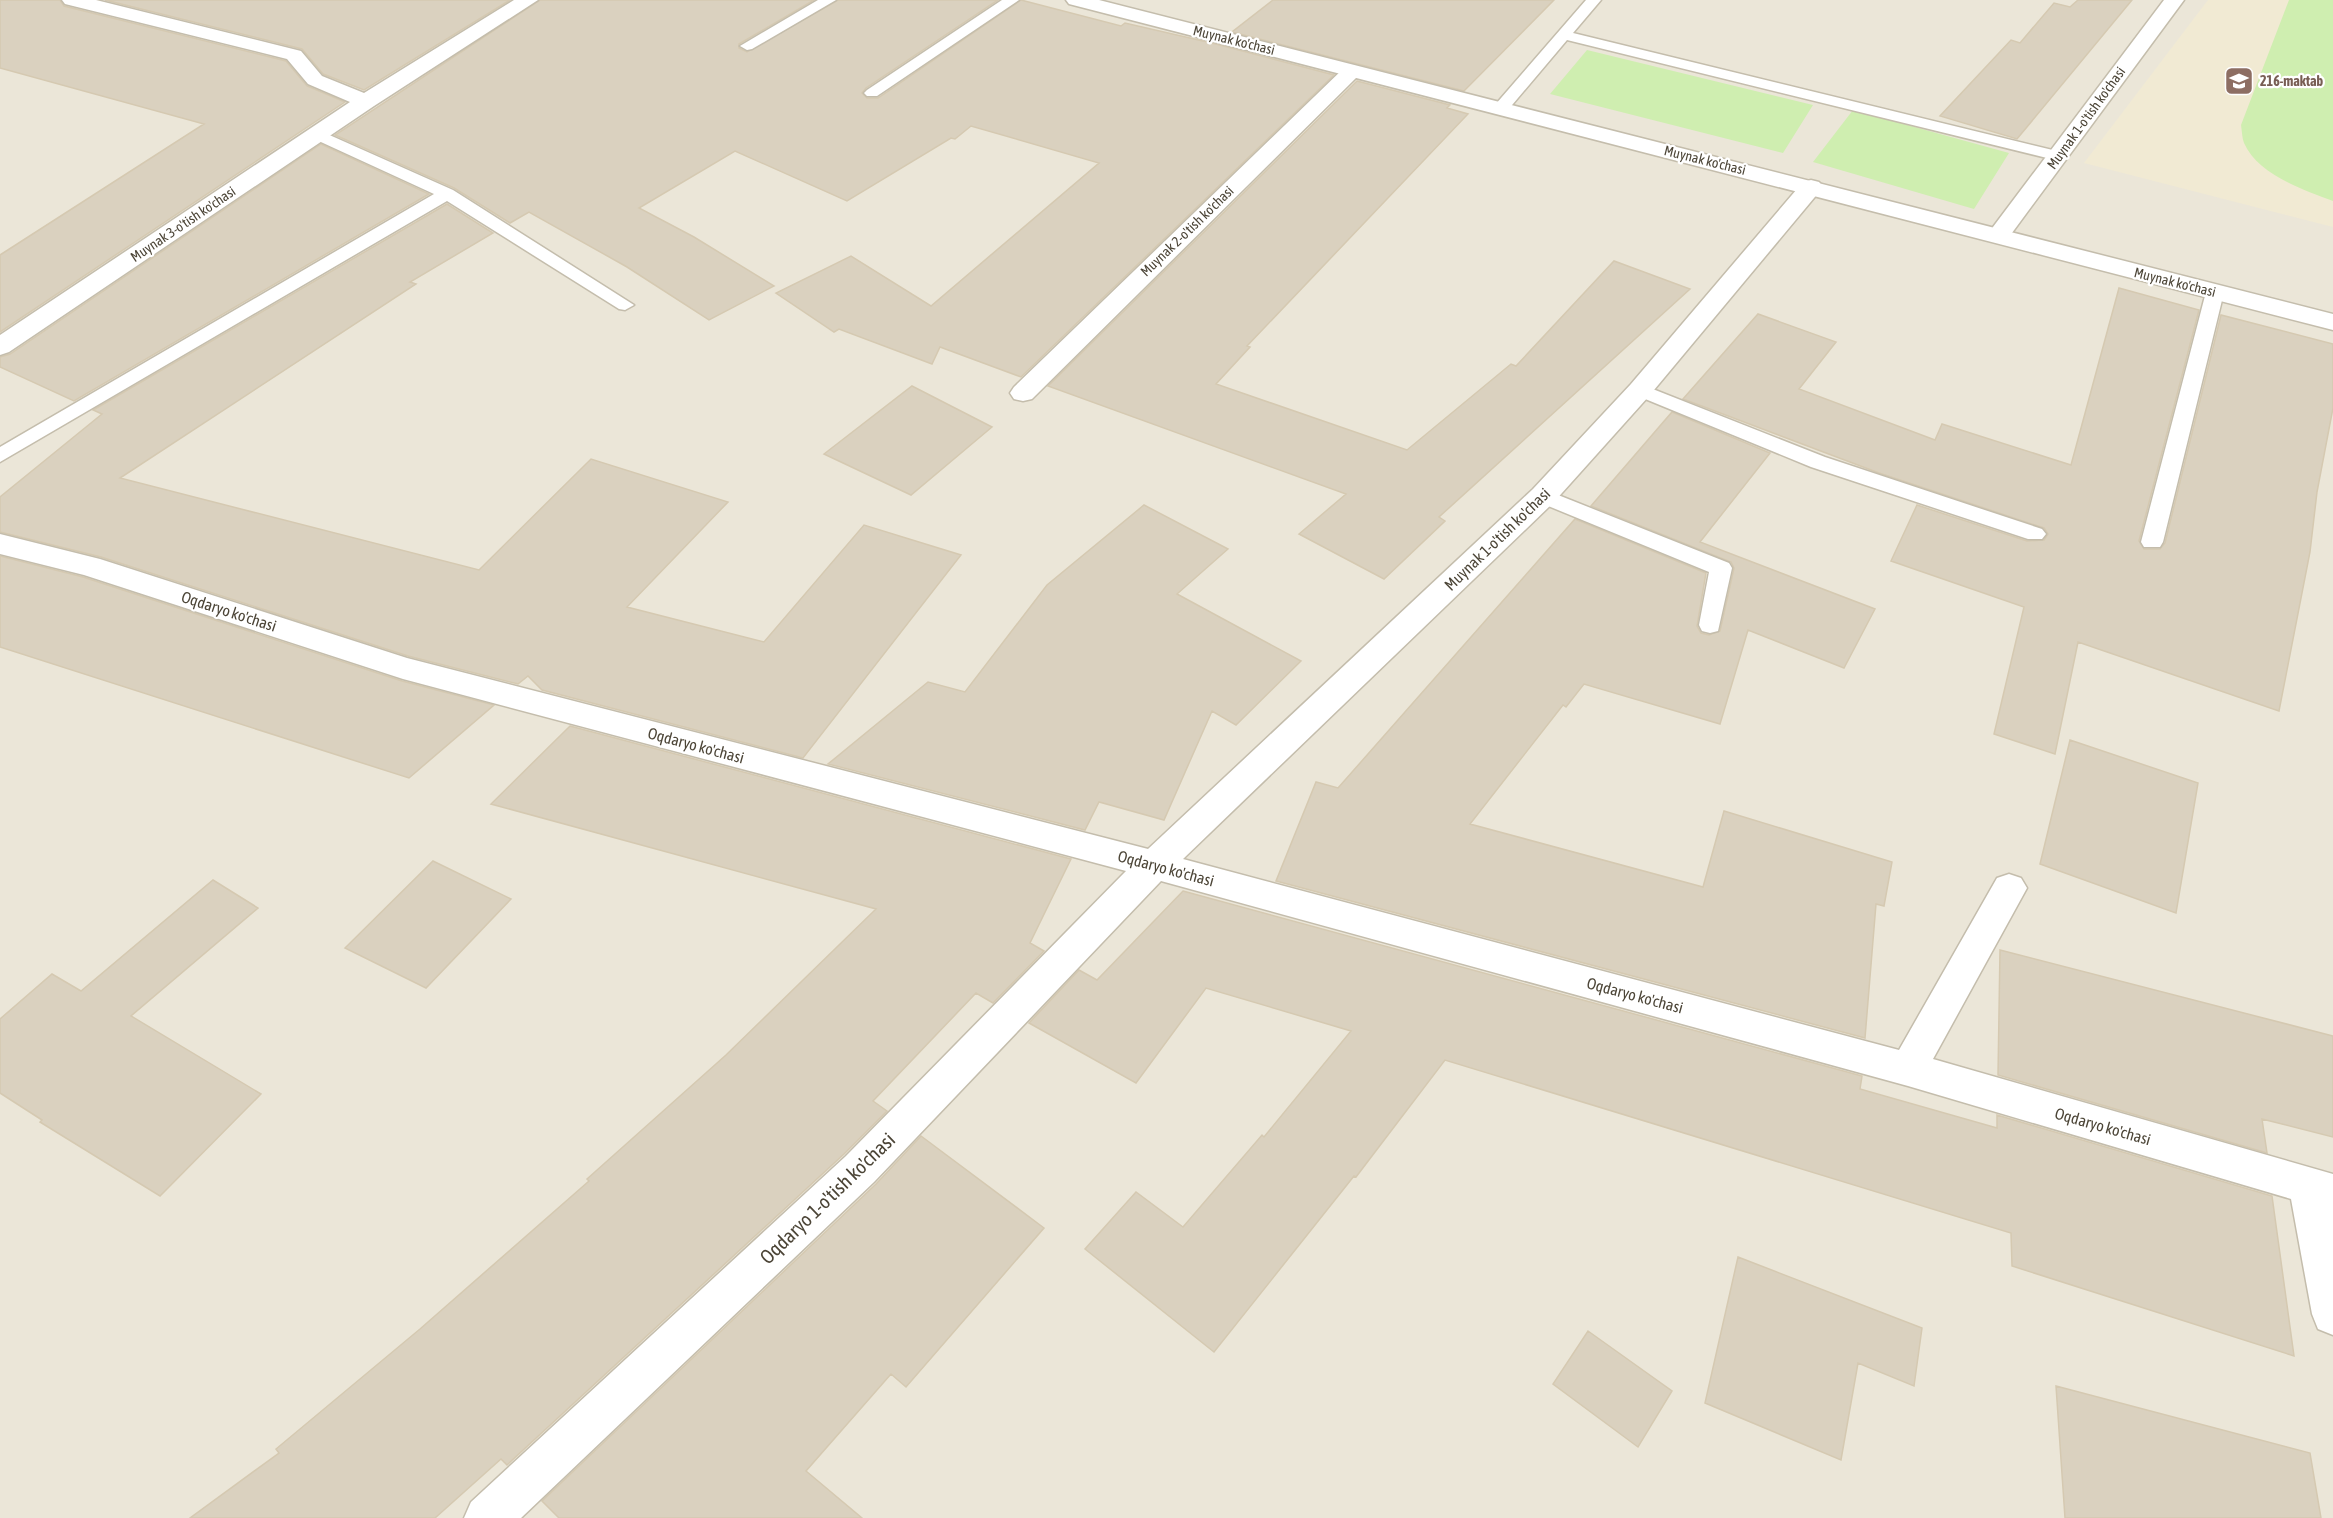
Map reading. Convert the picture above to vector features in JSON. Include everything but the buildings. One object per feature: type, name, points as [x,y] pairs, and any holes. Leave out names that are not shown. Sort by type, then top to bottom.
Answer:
[{"type":"street","points":[[72,0],[294,55],[315,80],[366,100]]},
{"type":"street","name":"Muynak 3-o'tish ko'chasi","points":[[0,347],[366,100],[528,0]]},
{"type":"street","name":"Muynak ko'chasi","points":[[1076,0],[2333,322]]},
{"type":"street","name":"Muynak 1-o'tish ko'chasi","points":[[1998,236],[2174,0]]},
{"type":"street","name":"Muynak 2-o'tish ko'chasi","points":[[1023,393],[1352,71]]},
{"type":"street","name":"Muynak 1-o'tish ko'chasi","points":[[1154,865],[1543,496],[1640,390],[1811,187]]},
{"type":"street","name":"Oqdaryo ko'chasi","points":[[0,544],[90,566],[404,668],[1154,865],[1908,1069],[2321,1190]]},
{"type":"street","name":"Oqdaryo 1-o'tish ko'chasi","points":[[507,1512],[860,1169],[1154,865]]},
{"type":"street","points":[[1908,1069],[2009,888]]},
{"type":"street","points":[[2321,1190],[2333,1314]]},
{"type":"lane","points":[[747,46],[828,0]]},
{"type":"lane","points":[[872,93],[1012,0]]},
{"type":"lane","points":[[1501,108],[1594,0]]},
{"type":"lane","points":[[1563,35],[2059,156]]},
{"type":"lane","points":[[316,134],[447,194],[625,305]]},
{"type":"lane","points":[[0,456],[447,194]]},
{"type":"lane","points":[[2152,542],[2215,292]]},
{"type":"lane","points":[[1640,390],[1818,462],[2036,534]]},
{"type":"lane","points":[[1543,496],[1721,568],[1710,625]]},
{"type":"shaded area","points":[[0,0],[2333,0],[2333,1518],[0,1518]]},
{"type":"shaded area","name":"216-maktab","points":[[2208,0],[2333,0],[2333,227],[2084,163]]},
{"type":"green space","points":[[2289,0],[2333,0],[2333,201],[2271,173],[2251,154],[2243,139],[2241,125]]},
{"type":"green space","points":[[1587,50],[1813,105],[1783,153],[1550,94]]},
{"type":"green space","points":[[1853,110],[2009,153],[1974,209],[1813,162]]},
{"type":"place","name":"216-maktab","points":[[2239,81]]}]
